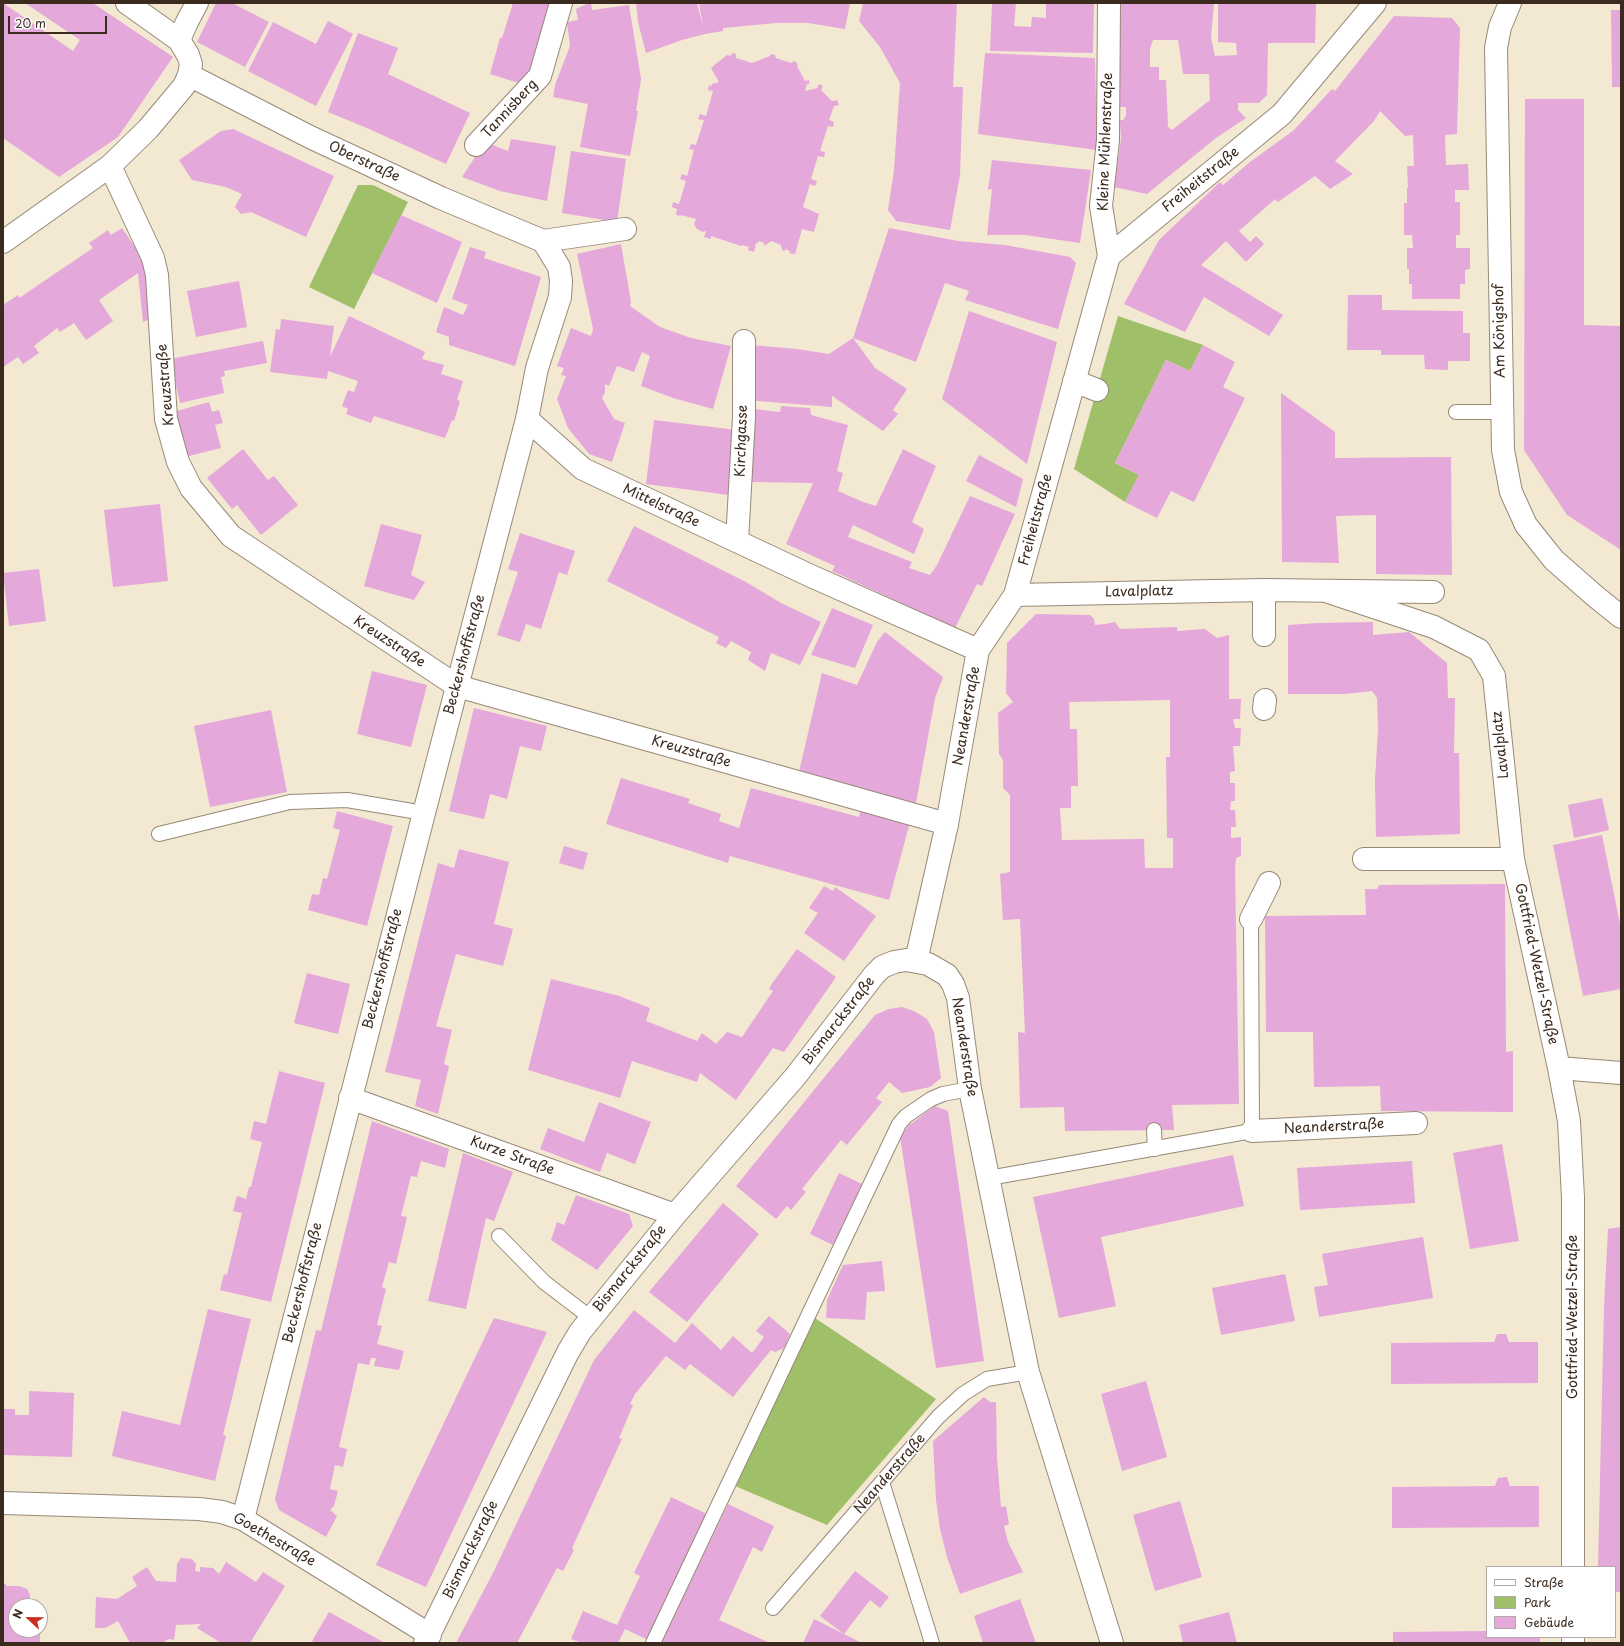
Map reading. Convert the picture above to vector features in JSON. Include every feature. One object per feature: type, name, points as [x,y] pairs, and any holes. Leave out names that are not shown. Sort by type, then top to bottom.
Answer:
[{"type":"street","points":[[3,242],[110,166],[148,129],[184,86],[189,75],[191,64],[188,55],[179,40],[127,3]]},
{"type":"street","points":[[179,40],[197,3]]},
{"type":"street","name":"Tannisberg","points":[[476,145],[540,76],[561,3]]},
{"type":"street","name":"Kleine Mühlenstraße","points":[[1108,256],[1101,206],[1108,140],[1109,3]]},
{"type":"street","name":"Freiheitstraße","points":[[978,650],[1015,595],[1108,256],[1282,114],[1375,3]]},
{"type":"street","name":"Am Königshof","points":[[1510,3],[1500,27],[1496,48],[1501,412],[1503,450],[1511,492],[1526,524],[1554,560],[1621,617]]},
{"type":"street","name":"Oberstraße","points":[[189,75],[331,146],[441,198],[543,241]]},
{"type":"street","name":"Kreuzstraße","points":[[110,166],[153,258],[157,275],[166,419],[178,462],[191,488],[231,536],[457,686],[947,824]]},
{"type":"street","points":[[527,419],[537,368],[560,297],[561,281],[559,267],[543,241],[625,230]]},
{"type":"street","name":"Kirchgasse","points":[[737,541],[744,417],[744,341]]},
{"type":"street","points":[[1074,381],[1096,390]]},
{"type":"street","name":"Beckershoffstraße","points":[[243,1519],[350,1098],[527,419]]},
{"type":"street","name":"Mittelstraße","points":[[527,419],[583,469],[737,541],[978,650]]},
{"type":"street","points":[[1264,590],[1264,635]]},
{"type":"street","name":"Lavalplatz","points":[[1015,595],[1264,590],[1433,592]]},
{"type":"street","name":"Lavalplatz","points":[[1326,591],[1434,627],[1479,650],[1494,676],[1513,859]]},
{"type":"street","name":"Neanderstraße","points":[[978,650],[947,824],[916,961],[928,964],[947,975],[953,984],[958,998],[970,1089],[1028,1372],[1112,1643]]},
{"type":"street","points":[[1364,859],[1513,859]]},
{"type":"street","name":"Gottfried-Wetzel-Straße","points":[[1513,859],[1559,1068],[1569,1121],[1573,1198],[1573,1566]]},
{"type":"street","points":[[1251,919],[1269,883]]},
{"type":"street","name":"Bismarckstraße","points":[[427,1639],[568,1352],[591,1318],[675,1215],[795,1077],[882,967],[894,962],[916,961]]},
{"type":"street","points":[[1559,1068],[1621,1073]]},
{"type":"street","name":"Kurze Straße","points":[[350,1098],[675,1215]]},
{"type":"street","name":"Neanderstraße","points":[[1252,1131],[1416,1123]]},
{"type":"street","name":"Goethestraße","points":[[3,1503],[199,1509],[222,1512],[243,1519],[427,1639]]},
{"type":"lane","points":[[1456,412],[1501,412]]},
{"type":"lane","points":[[159,834],[290,802],[347,800],[424,813]]},
{"type":"lane","points":[[989,1178],[1252,1131],[1251,919]]},
{"type":"lane","points":[[653,1643],[899,1124],[906,1116],[931,1099],[943,1094],[970,1089]]},
{"type":"lane","points":[[1154,1130],[1155,1148]]},
{"type":"lane","points":[[499,1236],[544,1282],[591,1318]]},
{"type":"lane","name":"Neanderstraße","points":[[773,1608],[938,1417],[963,1394],[987,1379],[1028,1372]]},
{"type":"lane","points":[[882,1482],[932,1643]]},
{"type":"green space","points":[[358,185],[373,185],[408,202],[354,309],[309,287]]},
{"type":"green space","points":[[1118,316],[1203,345],[1190,371],[1166,360],[1115,463],[1139,475],[1125,502],[1074,469]]},
{"type":"green space","points":[[815,1318],[936,1399],[827,1525],[735,1486]]},
{"type":"building","points":[[3,3],[73,51],[80,40],[25,3],[93,3],[173,57],[118,137],[59,177],[3,138]]},
{"type":"building","points":[[216,3],[232,3],[269,22],[245,67],[197,42]]},
{"type":"building","points":[[513,3],[549,3],[525,85],[490,74],[500,38],[502,38]]},
{"type":"building","points":[[591,3],[592,10],[629,5],[641,79],[636,111],[638,111],[630,156],[580,147],[588,104],[553,97],[555,85],[570,46],[567,22],[578,20],[576,9]]},
{"type":"building","points":[[636,3],[697,3],[703,27],[699,3],[850,3],[845,29],[808,23],[776,23],[723,28],[723,31],[682,40],[646,53],[638,22]]},
{"type":"building","points":[[863,3],[957,3],[953,87],[963,87],[960,175],[950,230],[896,221],[888,210],[894,170],[900,83],[880,47],[859,21]]},
{"type":"building","points":[[992,3],[1016,3],[1014,26],[1031,27],[1032,17],[1046,18],[1046,3],[1094,3],[1093,53],[990,51]]},
{"type":"building","points":[[1123,3],[1214,3],[1211,38],[1215,56],[1237,55],[1236,43],[1218,42],[1218,3],[1316,3],[1315,43],[1268,43],[1267,95],[1259,103],[1238,103],[1238,110],[1246,118],[1216,138],[1147,194],[1114,187],[1121,139],[1120,120],[1123,120],[1126,116],[1126,107],[1120,107],[1118,7]],"holes":[[[1153,40],[1178,40],[1183,74],[1209,74],[1210,100],[1172,130],[1168,127],[1166,80],[1159,80],[1159,67],[1150,67],[1150,49]]]},
{"type":"building","points":[[1611,10],[1621,10],[1621,87],[1612,87]]},
{"type":"building","points":[[1394,16],[1452,18],[1460,28],[1457,134],[1445,135],[1446,165],[1468,164],[1469,190],[1455,190],[1455,202],[1460,202],[1460,235],[1456,235],[1456,248],[1470,248],[1470,269],[1465,270],[1465,284],[1460,284],[1460,299],[1412,299],[1412,284],[1409,284],[1409,269],[1407,269],[1407,248],[1413,248],[1412,235],[1404,235],[1404,203],[1407,203],[1407,166],[1414,166],[1413,135],[1405,136],[1380,111],[1374,121],[1335,161],[1353,174],[1330,189],[1315,176],[1278,202],[1275,199],[1239,231],[1250,242],[1256,236],[1264,244],[1246,262],[1226,241],[1201,265],[1283,315],[1269,336],[1204,297],[1185,332],[1124,304],[1159,240],[1220,182],[1223,185],[1250,162],[1294,130],[1332,89],[1335,91]]},
{"type":"building","points":[[328,21],[353,34],[316,106],[248,71],[273,22],[316,44]]},
{"type":"building","points":[[358,33],[398,48],[388,74],[470,113],[446,164],[328,112]]},
{"type":"building","points":[[732,53],[736,54],[736,58],[752,63],[770,56],[771,54],[775,55],[776,58],[791,63],[794,61],[798,64],[797,66],[805,81],[809,80],[809,84],[807,84],[805,91],[817,88],[819,84],[823,86],[821,90],[832,101],[837,100],[839,105],[834,106],[829,120],[834,122],[833,127],[828,126],[820,151],[825,152],[824,157],[818,156],[811,179],[817,181],[815,186],[810,184],[803,207],[819,214],[814,232],[802,229],[795,254],[789,253],[790,251],[785,249],[785,251],[782,250],[781,245],[771,241],[764,245],[764,243],[759,241],[756,243],[754,252],[748,250],[749,247],[741,246],[711,236],[711,239],[704,237],[706,231],[703,232],[697,229],[694,224],[696,219],[676,215],[677,209],[672,207],[673,202],[679,204],[686,181],[680,179],[682,174],[687,176],[694,150],[689,149],[691,144],[696,145],[704,120],[698,119],[700,114],[706,116],[713,91],[708,90],[709,85],[712,86],[712,84],[719,82],[711,68],[727,55],[731,56]]},
{"type":"building","points":[[985,53],[1095,58],[1097,150],[978,134]]},
{"type":"building","points":[[1525,99],[1584,99],[1584,325],[1621,326],[1621,550],[1567,515],[1524,450]]},
{"type":"building","points":[[233,129],[334,176],[306,237],[251,212],[241,214],[235,207],[242,194],[226,187],[192,180],[179,160],[221,131]]},
{"type":"building","points":[[511,139],[556,146],[547,201],[500,191],[462,177],[485,142],[508,151]]},
{"type":"building","points":[[571,151],[626,159],[617,222],[562,213]]},
{"type":"building","points":[[992,160],[1091,170],[1080,243],[1025,235],[987,235],[992,189],[988,190]]},
{"type":"building","points":[[401,215],[462,242],[437,303],[372,273]]},
{"type":"building","points":[[122,228],[148,266],[154,317],[143,322],[138,273],[99,300],[113,321],[86,340],[74,323],[60,332],[57,328],[34,346],[39,353],[23,364],[18,357],[3,367],[3,305],[18,295],[19,298],[93,248],[89,243],[108,230],[111,235]]},
{"type":"building","points":[[889,228],[958,241],[1005,245],[1070,257],[1076,263],[1058,329],[965,300],[969,291],[945,283],[916,362],[853,338]]},
{"type":"building","points":[[621,244],[631,302],[630,306],[660,327],[691,338],[731,346],[713,409],[673,398],[641,386],[650,356],[642,352],[634,372],[617,366],[609,386],[605,384],[605,392],[602,398],[614,419],[625,423],[612,462],[589,454],[568,428],[557,399],[566,376],[561,375],[564,368],[557,366],[571,328],[591,336],[593,329],[577,254]]},
{"type":"building","points":[[470,247],[486,252],[484,258],[541,277],[515,366],[449,345],[449,337],[436,332],[444,307],[463,315],[468,305],[452,299]]},
{"type":"building","points":[[239,281],[247,327],[196,337],[187,291]]},
{"type":"building","points":[[1348,295],[1382,295],[1382,310],[1463,311],[1463,333],[1470,333],[1470,361],[1448,361],[1448,370],[1425,369],[1424,355],[1381,355],[1381,350],[1347,350]]},
{"type":"building","points":[[969,311],[1057,342],[1027,464],[942,399]]},
{"type":"building","points":[[349,316],[425,352],[422,359],[444,365],[441,374],[463,381],[457,400],[460,401],[454,421],[452,420],[445,438],[374,416],[371,423],[346,414],[348,409],[342,406],[348,390],[354,392],[358,381],[328,371],[327,379],[270,372],[276,329],[280,330],[281,319],[334,326],[330,357]]},
{"type":"building","points":[[853,338],[875,368],[907,389],[893,410],[898,414],[883,431],[832,396],[832,407],[746,400],[751,345],[797,349],[829,354]]},
{"type":"building","points":[[263,341],[267,363],[224,371],[225,376],[221,377],[224,393],[180,403],[170,359]]},
{"type":"building","points":[[1203,345],[1235,362],[1223,387],[1245,398],[1194,502],[1171,491],[1157,518],[1125,502],[1139,475],[1115,463],[1166,360],[1190,371]]},
{"type":"building","points":[[1281,393],[1335,432],[1335,458],[1451,457],[1452,575],[1376,574],[1376,515],[1336,516],[1339,563],[1282,562]]},
{"type":"building","points":[[209,402],[212,412],[219,410],[223,423],[215,425],[221,448],[185,457],[173,412]]},
{"type":"building","points":[[781,406],[810,408],[811,415],[848,425],[837,471],[843,473],[838,491],[863,502],[876,506],[903,449],[936,466],[912,522],[924,529],[914,554],[853,525],[848,537],[912,562],[909,568],[930,575],[937,565],[970,496],[1015,514],[982,586],[977,584],[955,628],[832,571],[835,566],[786,544],[813,483],[752,482],[753,409],[780,412]]},
{"type":"building","points":[[654,420],[737,430],[729,495],[646,484]]},
{"type":"building","points":[[243,449],[268,480],[274,476],[298,505],[261,535],[237,505],[232,509],[207,478]]},
{"type":"building","points":[[979,455],[1023,479],[1016,507],[966,481]]},
{"type":"building","points":[[160,504],[168,581],[113,587],[104,510]]},
{"type":"building","points":[[381,524],[422,535],[411,575],[425,582],[414,600],[364,586]]},
{"type":"building","points":[[634,526],[746,582],[781,603],[821,622],[800,665],[771,653],[765,671],[748,660],[751,652],[731,641],[726,648],[716,643],[719,637],[607,581]]},
{"type":"building","points":[[520,533],[575,551],[567,575],[559,572],[541,629],[526,624],[520,642],[497,635],[518,572],[508,569]]},
{"type":"building","points":[[39,569],[46,621],[9,626],[3,573]]},
{"type":"building","points":[[832,608],[873,625],[855,668],[811,655]]},
{"type":"building","points":[[1036,614],[1090,615],[1094,619],[1095,625],[1115,622],[1120,629],[1177,627],[1177,631],[1205,629],[1217,638],[1229,635],[1229,699],[1241,699],[1240,719],[1233,719],[1235,728],[1241,728],[1240,746],[1233,746],[1235,771],[1230,772],[1230,783],[1235,783],[1235,801],[1231,801],[1230,810],[1235,810],[1236,827],[1231,827],[1231,838],[1241,837],[1241,856],[1236,858],[1235,868],[1239,1104],[1172,1105],[1174,1130],[1065,1131],[1064,1107],[1020,1108],[1018,1032],[1025,1033],[1020,919],[1003,920],[1000,874],[1010,872],[1010,795],[1003,788],[1003,760],[999,754],[998,713],[1013,702],[1006,693],[1007,643]],"holes":[[[1170,700],[1170,757],[1166,757],[1167,838],[1173,838],[1173,868],[1145,868],[1144,839],[1062,840],[1060,808],[1071,808],[1071,786],[1078,786],[1077,729],[1070,729],[1069,702]]]},
{"type":"building","points":[[1373,622],[1373,635],[1409,632],[1447,663],[1448,698],[1455,698],[1454,753],[1459,753],[1460,834],[1376,837],[1375,781],[1378,728],[1377,698],[1372,691],[1345,694],[1288,694],[1288,625]]},
{"type":"building","points":[[885,632],[943,677],[935,698],[916,803],[868,792],[799,772],[822,673],[857,685],[877,642]]},
{"type":"building","points":[[372,671],[427,685],[411,747],[357,734]]},
{"type":"building","points":[[474,708],[547,726],[541,751],[520,746],[507,799],[490,794],[484,819],[449,811]]},
{"type":"building","points":[[271,710],[287,792],[210,807],[194,726]]},
{"type":"building","points":[[621,778],[690,799],[688,803],[721,814],[719,821],[739,828],[751,788],[859,817],[861,808],[910,822],[889,900],[730,856],[728,863],[606,824]]},
{"type":"building","points":[[1602,798],[1609,830],[1574,838],[1568,805]]},
{"type":"building","points":[[337,811],[393,826],[367,926],[308,910],[312,894],[319,895],[323,878],[327,879],[340,830],[333,828]]},
{"type":"building","points":[[1602,835],[1621,929],[1621,989],[1583,996],[1553,845]]},
{"type":"building","points":[[564,846],[588,853],[583,870],[559,863]]},
{"type":"building","points":[[459,849],[509,862],[494,924],[513,929],[503,966],[456,954],[436,1026],[452,1030],[444,1064],[449,1066],[438,1114],[415,1106],[421,1080],[385,1072],[438,863],[454,868]]},
{"type":"building","points":[[1505,884],[1506,1052],[1513,1051],[1513,1112],[1381,1111],[1380,1086],[1314,1087],[1313,1032],[1266,1032],[1265,916],[1366,915],[1365,889],[1377,889],[1379,885]]},
{"type":"building","points":[[824,886],[833,891],[835,887],[876,916],[844,961],[804,933],[818,913],[809,908]]},
{"type":"building","points":[[797,949],[836,977],[784,1052],[773,1048],[736,1100],[700,1073],[697,1082],[632,1061],[620,1098],[528,1070],[551,979],[619,996],[650,1008],[646,1021],[697,1041],[702,1033],[716,1044],[727,1032],[742,1037],[773,991],[769,989],[771,985]]},
{"type":"building","points":[[307,973],[350,984],[338,1034],[294,1023]]},
{"type":"building","points":[[902,1007],[914,1011],[927,1019],[934,1032],[941,1078],[930,1087],[902,1093],[889,1082],[876,1098],[882,1102],[847,1145],[841,1140],[802,1189],[806,1192],[791,1210],[787,1206],[776,1219],[736,1186],[875,1015],[889,1009]]},
{"type":"building","points":[[279,1071],[325,1083],[271,1302],[220,1290],[224,1274],[227,1275],[242,1213],[233,1211],[237,1196],[246,1199],[249,1187],[251,1187],[262,1142],[250,1139],[254,1121],[266,1124]]},
{"type":"building","points":[[599,1102],[651,1122],[635,1164],[607,1153],[600,1172],[540,1149],[548,1128],[584,1142]]},
{"type":"building","points":[[935,1106],[948,1111],[984,1361],[936,1368],[900,1137],[909,1125]]},
{"type":"building","points":[[372,1121],[449,1149],[445,1168],[421,1161],[417,1177],[411,1176],[401,1216],[407,1217],[396,1264],[389,1262],[382,1287],[386,1289],[377,1325],[382,1326],[377,1344],[404,1351],[399,1370],[374,1366],[376,1358],[371,1358],[369,1365],[358,1363],[339,1447],[347,1449],[343,1467],[335,1465],[330,1489],[338,1491],[334,1506],[330,1510],[337,1516],[326,1537],[279,1510],[275,1499],[316,1330],[321,1331]]},
{"type":"building","points":[[1502,1144],[1519,1241],[1470,1249],[1453,1153]]},
{"type":"building","points":[[463,1153],[513,1172],[494,1221],[486,1218],[466,1309],[428,1301]]},
{"type":"building","points":[[1233,1155],[1244,1206],[1101,1237],[1116,1306],[1059,1318],[1033,1197]]},
{"type":"building","points":[[1412,1161],[1415,1203],[1300,1210],[1297,1168]]},
{"type":"building","points":[[839,1173],[862,1184],[833,1245],[810,1234]]},
{"type":"building","points":[[576,1195],[629,1214],[633,1226],[597,1270],[551,1240],[557,1222],[564,1225]]},
{"type":"building","points":[[723,1203],[759,1234],[687,1322],[649,1292]]},
{"type":"building","points":[[1621,1227],[1621,1592],[1616,1592],[1616,1566],[1598,1566],[1604,1307],[1608,1229]]},
{"type":"building","points":[[1423,1237],[1433,1298],[1319,1317],[1314,1287],[1328,1285],[1322,1254]]},
{"type":"building","points":[[882,1261],[885,1291],[867,1292],[865,1320],[826,1318],[827,1300],[843,1265]]},
{"type":"building","points":[[1285,1274],[1295,1321],[1221,1335],[1212,1288]]},
{"type":"building","points":[[208,1309],[251,1319],[223,1435],[226,1436],[215,1481],[112,1456],[122,1411],[180,1425]]},
{"type":"building","points":[[634,1310],[675,1343],[692,1323],[721,1350],[733,1336],[752,1353],[764,1337],[756,1331],[769,1316],[790,1334],[784,1348],[775,1352],[771,1350],[733,1397],[690,1364],[685,1370],[666,1356],[635,1394],[630,1404],[633,1405],[619,1438],[622,1439],[572,1548],[574,1550],[563,1571],[557,1568],[517,1643],[456,1643],[493,1573],[594,1360]]},
{"type":"building","points":[[494,1318],[547,1332],[426,1587],[376,1565]]},
{"type":"building","points":[[1497,1334],[1506,1334],[1509,1342],[1538,1342],[1538,1383],[1391,1384],[1391,1343],[1494,1342]]},
{"type":"building","points":[[1146,1381],[1167,1457],[1122,1471],[1101,1394]]},
{"type":"building","points":[[29,1391],[74,1393],[72,1457],[3,1455],[3,1409],[15,1409],[15,1415],[29,1415]]},
{"type":"building","points":[[984,1397],[990,1402],[996,1402],[997,1458],[1001,1507],[1006,1506],[1009,1524],[1004,1526],[1008,1542],[1023,1572],[960,1594],[947,1557],[940,1529],[936,1500],[933,1441]]},
{"type":"building","points":[[1507,1477],[1510,1486],[1539,1486],[1539,1527],[1392,1528],[1392,1487],[1495,1486],[1498,1478]]},
{"type":"building","points":[[671,1497],[709,1515],[648,1640],[625,1629],[618,1643],[582,1643],[571,1639],[583,1611],[617,1625],[640,1576],[634,1573]]},
{"type":"building","points":[[1180,1501],[1202,1577],[1155,1591],[1133,1515]]},
{"type":"building","points":[[728,1504],[774,1526],[762,1552],[753,1547],[719,1620],[770,1643],[661,1643]]},
{"type":"building","points":[[181,1558],[192,1559],[196,1564],[195,1571],[200,1572],[200,1567],[213,1568],[219,1574],[226,1562],[256,1582],[263,1572],[285,1586],[250,1643],[221,1643],[197,1628],[201,1624],[176,1625],[174,1640],[169,1639],[162,1643],[130,1643],[118,1621],[105,1628],[95,1628],[96,1597],[117,1599],[137,1586],[132,1577],[147,1567],[156,1581],[176,1582],[177,1564]]},
{"type":"building","points":[[855,1571],[889,1597],[880,1608],[870,1600],[844,1634],[820,1616]]},
{"type":"building","points":[[3,1583],[6,1584],[6,1586],[19,1586],[27,1589],[30,1595],[30,1598],[8,1598],[8,1638],[40,1638],[40,1643],[3,1643]]},
{"type":"building","points":[[1020,1599],[1036,1643],[983,1643],[974,1616]]},
{"type":"building","points":[[329,1612],[385,1643],[315,1643],[312,1641]]},
{"type":"building","points":[[1229,1612],[1237,1643],[1183,1643],[1179,1625]]},
{"type":"building","points":[[814,1619],[862,1643],[803,1643]]},
{"type":"building","points":[[1486,1631],[1486,1638],[1540,1638],[1540,1643],[1393,1643],[1393,1632]]}]
